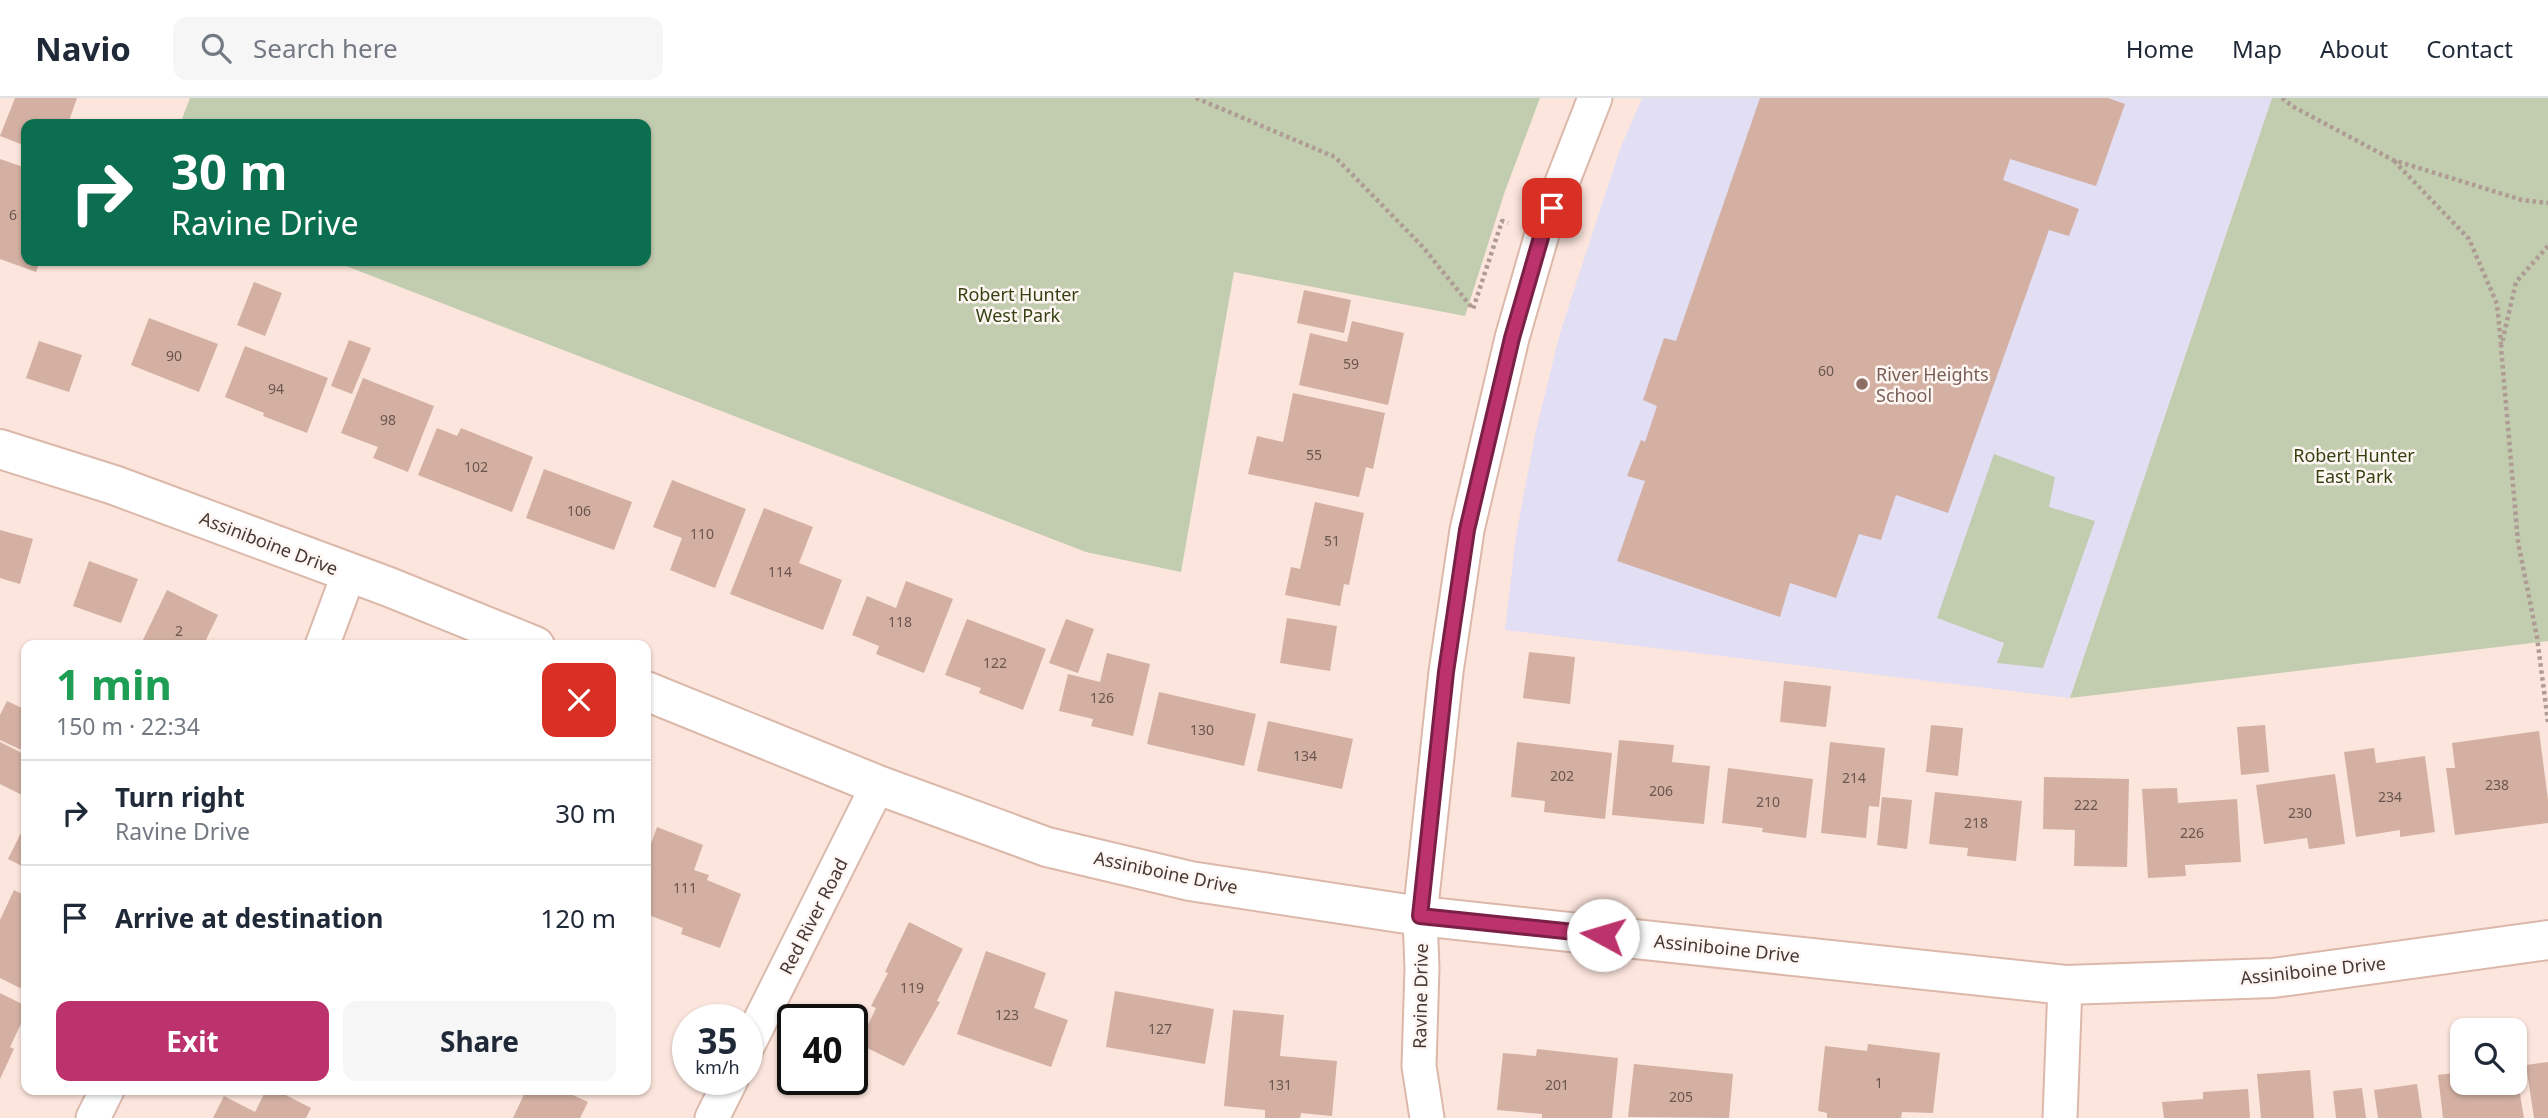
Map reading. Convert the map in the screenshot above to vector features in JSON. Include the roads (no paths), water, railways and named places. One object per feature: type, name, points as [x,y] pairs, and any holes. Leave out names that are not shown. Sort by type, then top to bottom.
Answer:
[{"type":"street","name":"Ravine Drive","points":[[1427,1118],[1419,1066],[1422,968],[1420,916],[1446,672],[1467,530],[1512,338],[1542,234],[1595,98]]},
{"type":"street","name":"Assiniboine Drive","points":[[0,449],[114,485],[519,640]]},
{"type":"street","points":[[324,640],[349,573]]},
{"type":"street","name":"Assiniboine Drive","points":[[651,693],[878,785],[1047,847],[1190,881],[1420,916],[2065,985],[2273,978],[2548,940]]},
{"type":"street","name":"Red River Road","points":[[763,1014],[878,785]]},
{"type":"street","points":[[2060,1118],[2065,985]]},
{"type":"street","points":[[93,1118],[104,1095]]},
{"type":"street","points":[[712,1118],[724,1095]]},
{"type":"place","name":"River Heights School","points":[[1862,384]]},
{"type":"park label","name":"Robert Hunter West Park","points":[[1018,304]]},
{"type":"park label","name":"Robert Hunter East Park","points":[[2354,465]]}]
